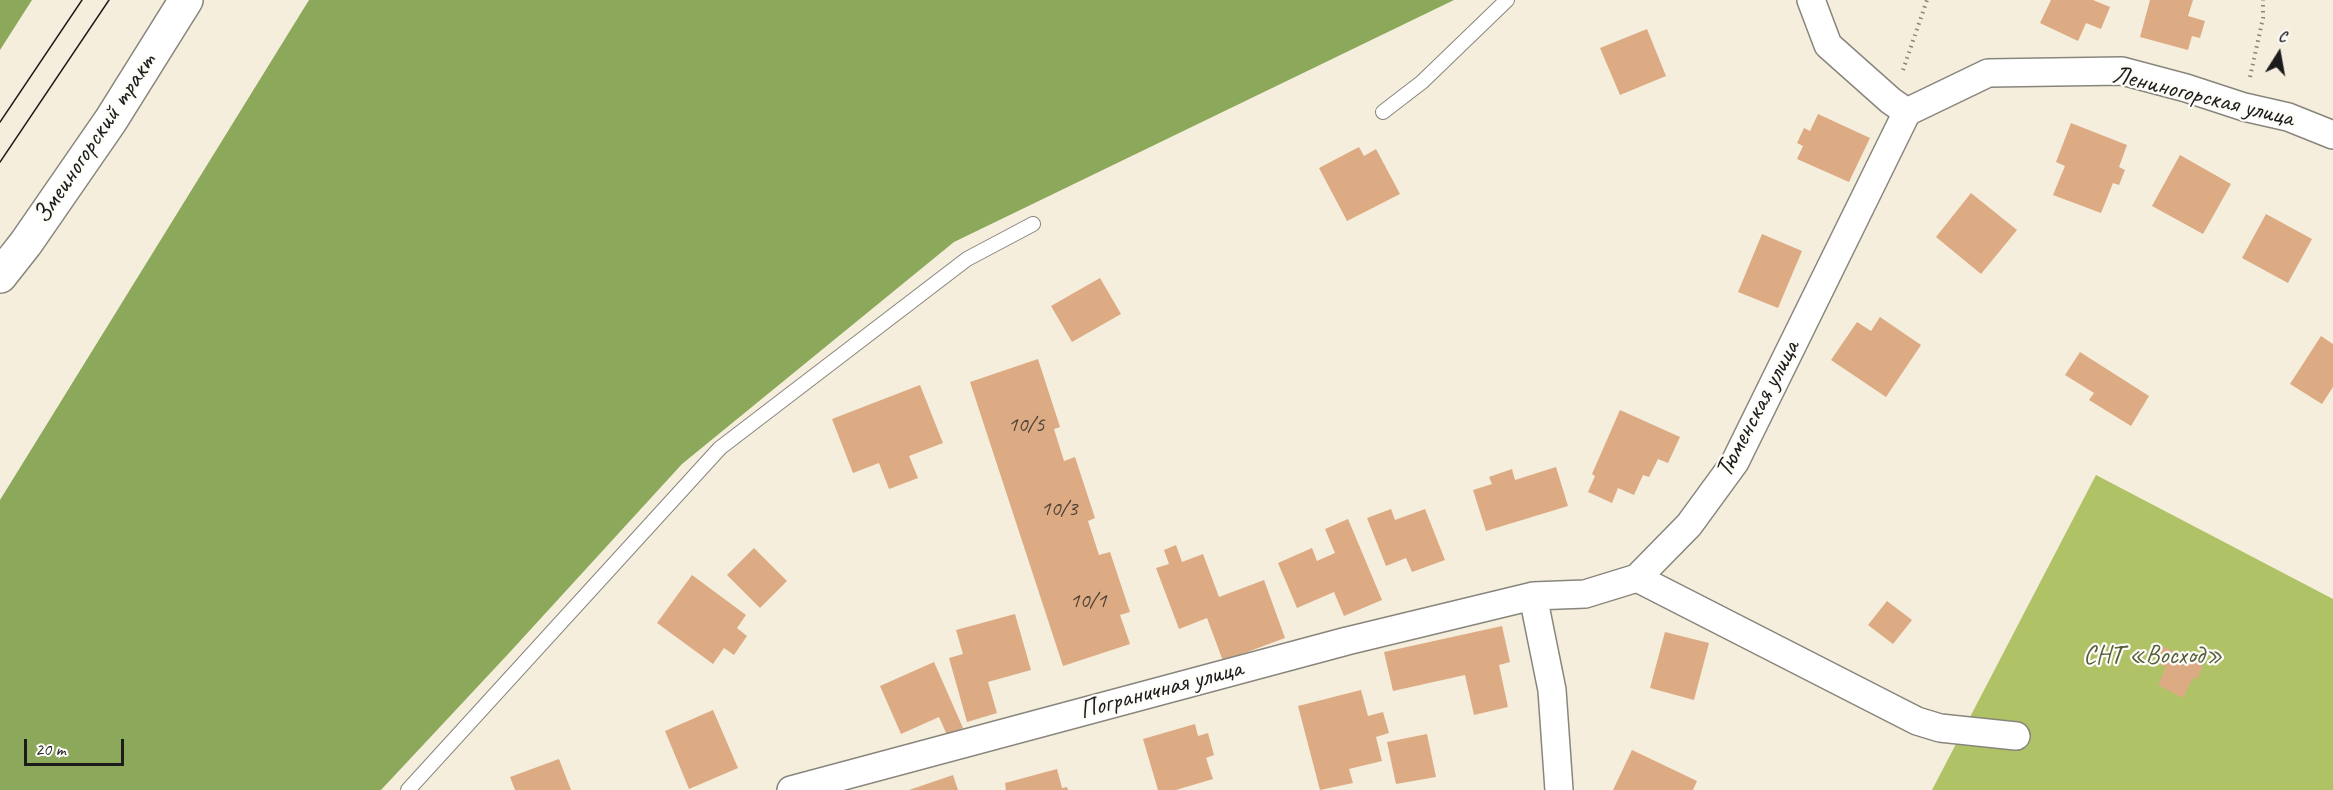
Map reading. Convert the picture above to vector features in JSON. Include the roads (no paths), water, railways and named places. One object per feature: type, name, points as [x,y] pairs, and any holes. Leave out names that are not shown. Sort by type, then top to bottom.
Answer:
[{"type":"highway","name":"Змеиногорский тракт","points":[[0,276],[26,243],[111,120],[186,0]]},
{"type":"street","points":[[1811,0],[1828,45],[1899,107]]},
{"type":"street","name":"Лениногорская улица","points":[[1899,107],[1988,73],[2122,71],[2186,88],[2244,108],[2288,117],[2333,135]]},
{"type":"street","name":"Тюменская улица","points":[[1533,596],[1585,594],[1637,578],[1689,525],[1735,462],[1899,107]]},
{"type":"street","points":[[1637,578],[1917,722],[1940,728],[2016,736]]},
{"type":"street","points":[[1533,596],[1552,690],[1558,790]]},
{"type":"street","name":"Пограничная улица","points":[[791,790],[1347,641],[1533,596]]},
{"type":"lane","points":[[1383,112],[1422,82],[1507,0]]},
{"type":"lane","points":[[408,790],[720,448],[967,259],[1032,224]]},
{"type":"tram line","points":[[0,122],[82,0]]},
{"type":"tram line","points":[[0,162],[109,0]]},
{"type":"park label","name":"СНТ «Восход»","points":[[2153,656]]}]
